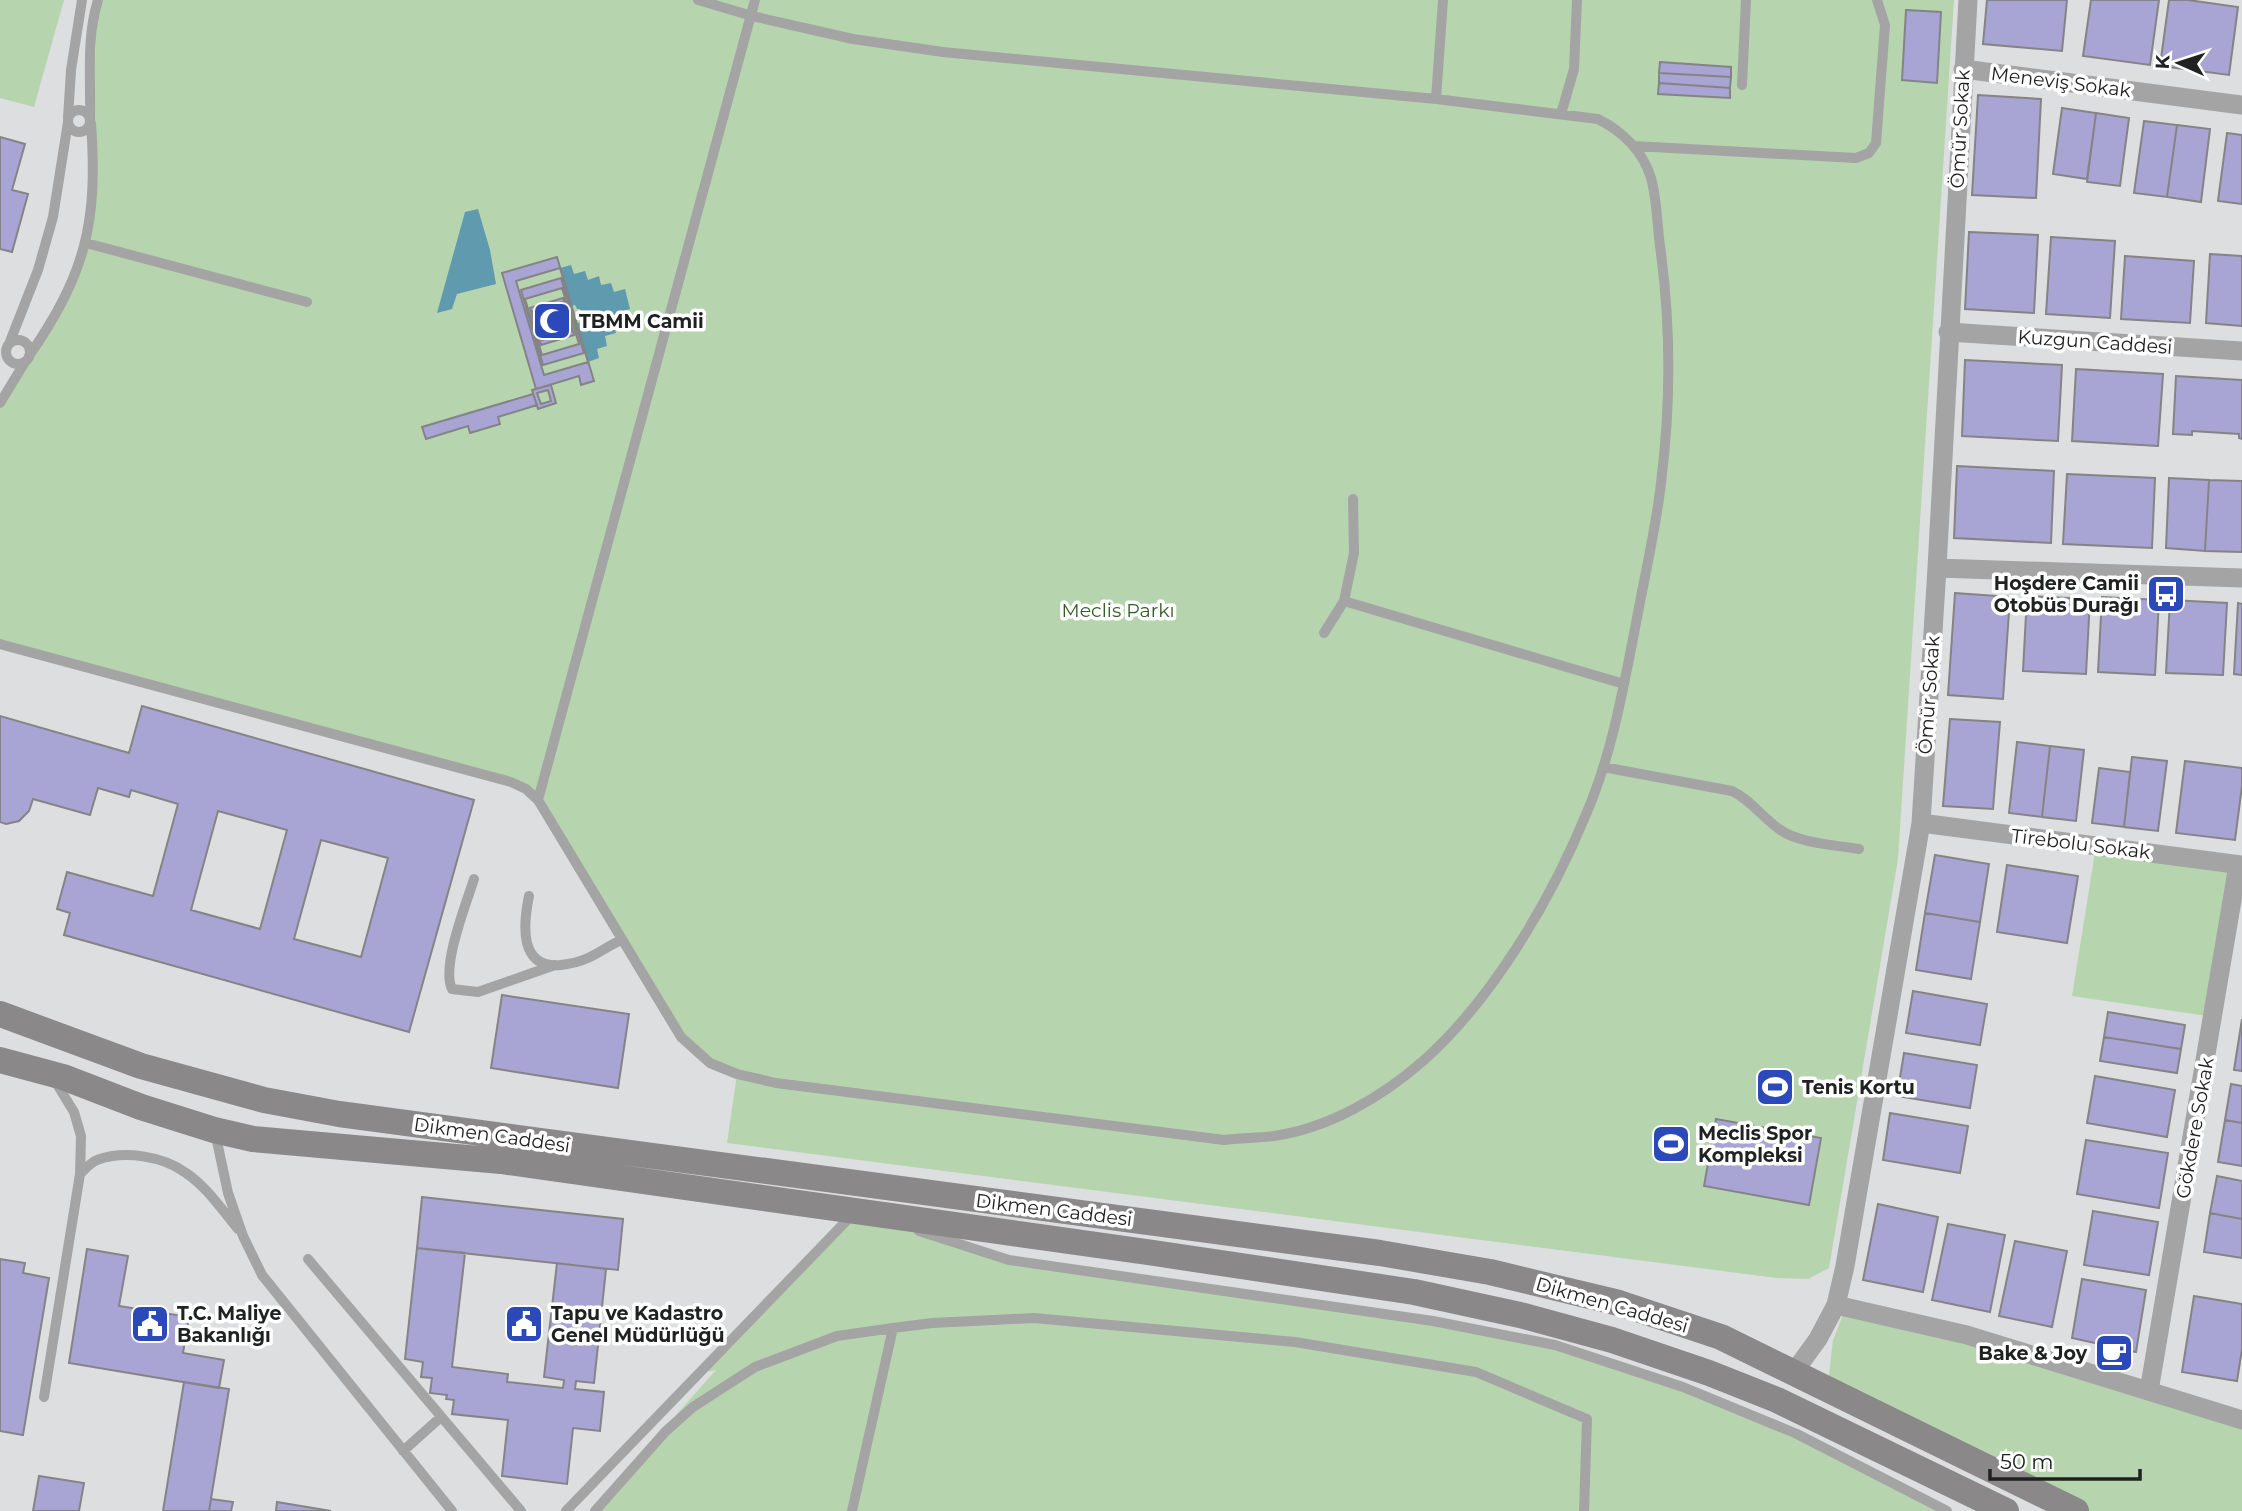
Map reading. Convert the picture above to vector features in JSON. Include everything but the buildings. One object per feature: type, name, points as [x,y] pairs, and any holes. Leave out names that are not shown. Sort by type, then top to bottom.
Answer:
[{"type":"main road","name":"Dikmen Caddesi","points":[[0,1014],[141,1066],[264,1100],[339,1114],[1366,1251],[1490,1272],[1619,1303],[1721,1337],[2077,1511]]},
{"type":"main road","name":"Dikmen Caddesi","points":[[1,1061],[49,1073],[214,1130],[253,1139],[500,1161],[1414,1292],[1520,1315],[1612,1340],[1709,1373],[1777,1400],[2006,1511]]},
{"type":"main road","points":[[214,1130],[227,1090]]},
{"type":"main road","points":[[253,1139],[264,1100]]},
{"type":"main road","points":[[1777,1400],[1794,1372]]},
{"type":"street","name":"Ömür Sokak","points":[[1794,1372],[1818,1339],[1836,1305],[1921,823],[1968,0]]},
{"type":"street","name":"Meneviş Sokak","points":[[1963,69],[2242,105]]},
{"type":"street","name":"Kuzgun Caddesi","points":[[1948,332],[2242,351]]},
{"type":"street","points":[[1937,568],[2242,578]]},
{"type":"street","name":"Tirebolu Sokak","points":[[1921,823],[2240,865]]},
{"type":"street","name":"Gökdere Sokak","points":[[2149,1391],[2240,865]]},
{"type":"street","points":[[1836,1305],[1967,1335],[2242,1420]]},
{"type":"lane","points":[[0,362],[38,270],[53,217],[82,0]]},
{"type":"lane","points":[[0,402],[56,315],[86,243],[93,195],[91,43],[93,14],[98,0]]},
{"type":"lane","points":[[0,645],[511,782],[526,789],[538,800],[681,1037],[710,1063],[737,1074],[776,1083],[1224,1140],[1276,1135],[1322,1124],[1397,1083],[1424,1060],[1481,997],[1508,959],[1569,855],[1604,767],[1624,684],[1661,486],[1667,426],[1669,352],[1666,288],[1650,177],[1634,146],[1615,128],[1598,119],[1436,99],[943,52],[853,39],[752,16],[698,0]]},
{"type":"lane","points":[[538,800],[755,0]]},
{"type":"lane","points":[[1436,99],[1443,0]]},
{"type":"lane","points":[[1561,114],[1574,69],[1577,0]]},
{"type":"lane","points":[[1742,85],[1746,0]]},
{"type":"lane","points":[[1634,146],[1856,158],[1869,153],[1876,143],[1885,25],[1877,0]]},
{"type":"lane","points":[[80,109],[87,112],[90,121],[84,131],[77,132],[71,128],[68,120],[72,111],[80,109]]},
{"type":"lane","points":[[86,243],[307,302]]},
{"type":"lane","points":[[16,340],[24,342],[29,348],[27,359],[17,365],[10,362],[7,347],[16,340]]},
{"type":"lane","points":[[1324,633],[1344,601],[1354,553],[1353,499]]},
{"type":"lane","points":[[1344,601],[1624,684]]},
{"type":"lane","points":[[1604,767],[1732,790],[1745,797],[1779,830],[1791,837],[1859,849]]},
{"type":"lane","points":[[474,879],[449,960],[448,981],[452,989],[478,992],[555,965]]},
{"type":"lane","points":[[529,896],[525,933],[527,948],[539,962],[572,964],[621,940]]},
{"type":"lane","points":[[44,1397],[80,1174],[81,1136],[74,1112],[49,1073]]},
{"type":"lane","points":[[214,1130],[228,1193],[243,1236],[262,1275],[453,1511]]},
{"type":"lane","points":[[80,1174],[94,1161],[114,1155],[160,1161],[185,1172],[201,1186],[243,1236]]},
{"type":"lane","points":[[566,1511],[857,1211],[1009,1261],[1433,1321],[1555,1345],[1683,1387],[1797,1434],[1947,1511]]},
{"type":"lane","points":[[307,1259],[520,1511]]},
{"type":"lane","points":[[595,1511],[666,1431],[693,1407],[755,1367],[794,1350],[837,1336],[932,1323],[1034,1318],[1295,1342],[1476,1373],[1587,1419],[1584,1511]]},
{"type":"lane","points":[[852,1511],[893,1328]]},
{"type":"lane","points":[[403,1451],[441,1417]]},
{"type":"green space","points":[[0,0],[64,0],[34,107],[0,98]]},
{"type":"green space","name":"Meclis Parkı","points":[[98,0],[1954,0],[1898,859],[1829,1268],[1808,1279],[1777,1278],[727,1143],[737,1074],[710,1063],[681,1037],[526,789],[0,644],[0,403],[42,337],[86,243]]},
{"type":"green space","points":[[2096,846],[2238,865],[2214,1017],[2072,996]]},
{"type":"green space","points":[[857,1211],[1009,1260],[1433,1321],[1555,1345],[1683,1387],[1797,1434],[1947,1511],[591,1511],[716,1370],[700,1373]]},
{"type":"green space","points":[[1844,1312],[1964,1340],[2242,1427],[2242,1511],[2082,1511],[1828,1383],[1833,1340]]},
{"type":"water","points":[[478,209],[490,250],[496,284],[457,294],[452,309],[437,313],[465,212]]},
{"type":"water","points":[[571,265],[574,274],[585,271],[588,280],[599,276],[601,285],[611,283],[614,292],[625,289],[630,309],[620,312],[622,321],[613,324],[616,333],[605,336],[607,346],[597,349],[599,358],[588,362],[577,324],[582,317],[580,309],[575,305],[571,306],[560,268]]},
{"type":"place","name":"TBMM Camii","points":[[552,321]]},
{"type":"place","name":"Hoşdere Camii Otobüs Durağı","points":[[2166,594]]},
{"type":"place","name":"Tenis Kortu","points":[[1775,1087]]},
{"type":"place","name":"Meclis Spor Kompleksi","points":[[1671,1144]]},
{"type":"place","name":"T.C. Maliye Bakanlığı","points":[[150,1324]]},
{"type":"place","name":"Tapu ve Kadastro Genel Müdürlüğü","points":[[524,1324]]},
{"type":"place","name":"Bake & Joy","points":[[2114,1353]]}]
